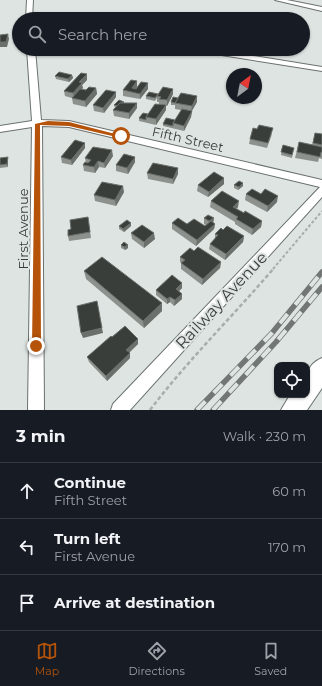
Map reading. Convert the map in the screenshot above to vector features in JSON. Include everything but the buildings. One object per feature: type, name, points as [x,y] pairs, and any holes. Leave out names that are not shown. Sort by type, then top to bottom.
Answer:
[{"type":"main road","points":[[310,386],[322,369]]},
{"type":"main road","points":[[293,410],[302,398]]},
{"type":"street","points":[[29,12],[30,0]]},
{"type":"street","points":[[278,0],[322,8]]},
{"type":"street","name":"First Avenue","points":[[31,56],[37,124],[36,410]]},
{"type":"street","points":[[240,56],[322,69]]},
{"type":"street","name":"Fifth Street","points":[[0,129],[48,122],[69,124],[322,184]]},
{"type":"street","name":"Railway Avenue","points":[[119,410],[322,190]]},
{"type":"path","points":[[150,410],[173,380],[239,309],[322,211]]},
{"type":"railway","points":[[197,410],[272,333],[322,272]]},
{"type":"railway","points":[[213,410],[276,342],[322,287]]},
{"type":"route","points":[[36,346],[37,124],[59,122],[121,136]]}]
